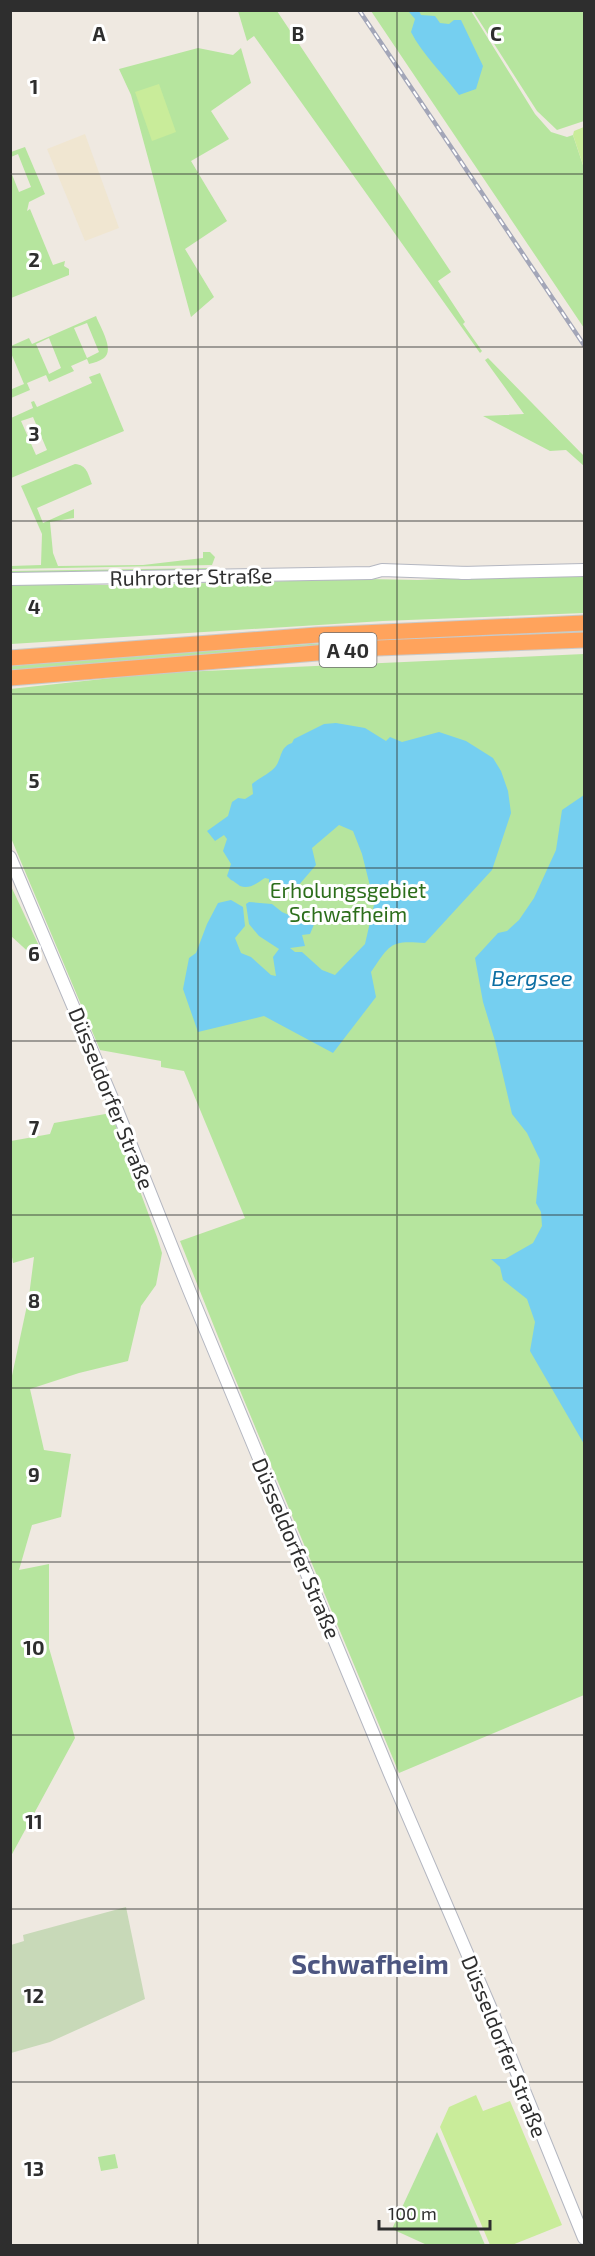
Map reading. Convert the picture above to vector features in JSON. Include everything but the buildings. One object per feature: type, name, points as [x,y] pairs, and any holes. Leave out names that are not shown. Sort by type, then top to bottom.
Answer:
[{"type":"highway","name":"A 40","points":[[10,657],[317,635],[585,623]]},
{"type":"highway","name":"A 40","points":[[10,678],[378,648],[585,640]]},
{"type":"main road","name":"Ruhrorter Straße","points":[[10,579],[371,573],[382,577],[395,577],[585,570]]},
{"type":"main road","name":"Düsseldorfer Straße","points":[[10,857],[585,2238]]},
{"type":"shaded area","points":[[85,134],[119,228],[85,241],[47,149]]},
{"type":"green space","points":[[238,11],[277,11],[451,272],[438,281],[482,351],[480,353],[254,36],[247,41]]},
{"type":"green space","points":[[371,11],[471,11],[535,114],[551,132],[567,137],[573,135],[584,168],[584,328]]},
{"type":"green space","points":[[473,11],[584,11],[584,121],[557,130],[537,111]]},
{"type":"green space","points":[[198,48],[233,55],[241,48],[251,83],[211,111],[229,139],[191,161],[227,221],[185,249],[214,297],[191,317],[131,95],[119,69]]},
{"type":"green space","points":[[159,84],[176,132],[152,141],[135,92]]},
{"type":"green space","points":[[584,127],[584,168],[573,135],[574,131]]},
{"type":"green space","points":[[25,147],[45,194],[29,202],[27,211],[30,209],[53,265],[65,261],[64,266],[69,269],[69,275],[11,298],[11,172],[19,192],[31,187],[18,154],[11,157],[11,152]]},
{"type":"green space","points":[[96,316],[106,338],[108,350],[101,360],[89,364],[87,359],[71,366],[74,371],[49,382],[46,375],[27,383],[30,390],[11,398],[11,386],[12,389],[24,384],[11,353],[11,346],[29,338],[32,344]],"holes":[[[87,323],[99,352],[87,358],[74,328]],[[49,338],[61,368],[49,374],[36,344]]]},
{"type":"green space","points":[[488,358],[584,456],[584,466],[566,450],[550,451],[483,416],[524,414],[485,360]]},
{"type":"green space","points":[[100,373],[124,431],[11,478],[11,418],[33,408],[31,402],[34,401],[37,407],[92,383],[89,377]],"holes":[[[33,417],[47,450],[36,455],[21,421]]]},
{"type":"green space","points":[[75,464],[85,468],[92,484],[37,508],[43,523],[74,509],[74,518],[50,522],[53,553],[58,566],[143,565],[203,558],[203,552],[210,552],[215,557],[212,565],[11,569],[11,566],[41,565],[42,534],[21,486]]},
{"type":"green space","points":[[209,568],[205,570],[11,574],[10,571]]},
{"type":"green space","points":[[584,576],[584,613],[383,621],[11,644],[10,585],[136,585]]},
{"type":"green space","points":[[584,631],[584,634],[302,647],[11,670],[11,666],[226,649]]},
{"type":"green space","name":"Erholungsgebiet Schwafheim","points":[[584,654],[584,1695],[399,1773],[180,1241],[245,1218],[184,1071],[161,1067],[161,1061],[100,1050],[11,838],[10,689],[158,673]]},
{"type":"green space","points":[[10,884],[39,946],[34,957],[11,936]]},
{"type":"green space","points":[[111,1113],[162,1253],[156,1285],[141,1306],[128,1361],[79,1373],[30,1389],[44,1450],[71,1454],[61,1517],[32,1525],[19,1570],[49,1564],[49,1648],[75,1738],[11,1856],[10,1385],[29,1296],[34,1257],[13,1263],[11,1251],[11,1141],[50,1134],[54,1123]]},
{"type":"green space","points":[[126,1907],[145,1999],[50,2042],[11,2053],[11,1945],[24,1941],[23,1935]]},
{"type":"green space","points":[[476,2095],[483,2111],[510,2101],[562,2225],[512,2245],[490,2245],[440,2127],[449,2107]]},
{"type":"green space","points":[[437,2132],[485,2245],[427,2245],[392,2229]]},
{"type":"green space","points":[[115,2154],[118,2168],[101,2171],[98,2157]]},
{"type":"water","points":[[403,11],[419,11],[421,15],[435,16],[440,23],[449,24],[454,20],[461,20],[483,66],[476,89],[459,95],[427,56],[411,32],[415,19],[409,12]]},
{"type":"water","points":[[336,723],[365,728],[386,741],[390,737],[402,742],[439,732],[466,741],[493,758],[501,771],[508,791],[511,813],[492,870],[425,943],[398,943],[387,950],[371,972],[376,997],[333,1053],[264,1016],[198,1032],[183,989],[189,958],[196,953],[218,903],[231,900],[243,907],[245,926],[235,938],[241,953],[251,957],[271,975],[276,976],[273,957],[279,949],[259,936],[249,924],[246,904],[249,902],[272,904],[282,912],[307,923],[318,915],[310,934],[302,935],[305,946],[290,948],[295,952],[302,952],[322,970],[335,975],[365,944],[376,896],[371,890],[362,854],[353,831],[339,825],[312,848],[316,865],[292,893],[279,885],[269,885],[269,879],[265,878],[247,887],[240,886],[231,880],[227,876],[231,864],[223,851],[227,839],[224,835],[215,841],[207,831],[228,816],[232,802],[238,798],[245,799],[253,794],[252,784],[274,768],[283,750],[294,739],[324,724]]},
{"type":"water","name":"Bergsee","points":[[584,795],[584,1444],[530,1351],[535,1322],[527,1299],[503,1280],[500,1267],[491,1259],[505,1259],[533,1243],[542,1226],[541,1212],[536,1203],[540,1160],[527,1133],[512,1114],[495,1041],[483,1002],[475,958],[498,933],[507,931],[519,920],[534,898],[556,850],[562,810]]},
{"type":"railway","points":[[359,10],[584,345]]},
{"type":"district","name":"Schwafheim","points":[[370,1963]]}]
